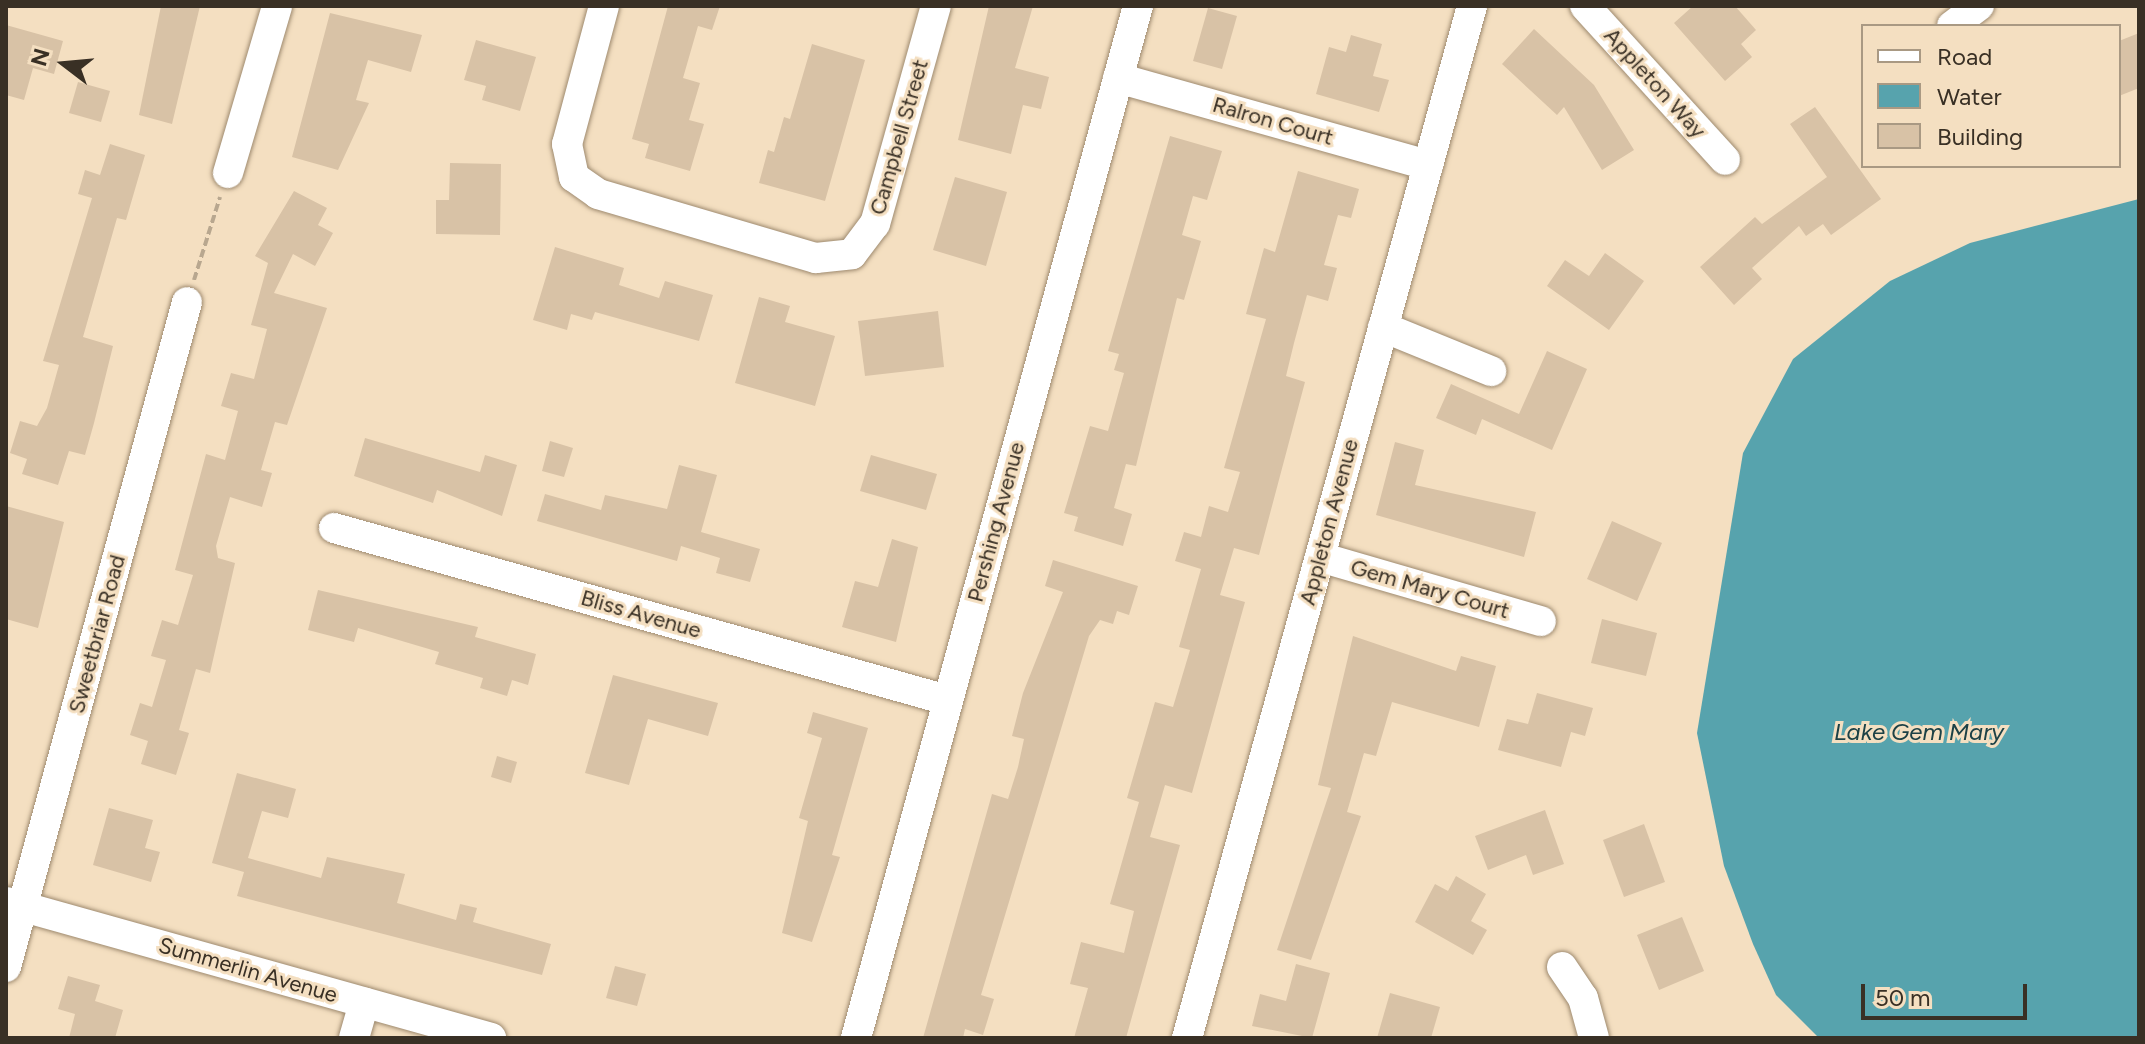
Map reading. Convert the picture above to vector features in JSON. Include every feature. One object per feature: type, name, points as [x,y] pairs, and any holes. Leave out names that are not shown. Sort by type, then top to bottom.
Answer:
[{"type":"street","points":[[228,173],[277,6]]},
{"type":"street","name":"Campbell Street","points":[[604,6],[567,144],[574,177],[598,194],[816,258],[852,254],[875,224],[936,6]]},
{"type":"street","name":"Pershing Avenue","points":[[856,1038],[1138,6]]},
{"type":"street","name":"Appleton Avenue","points":[[1187,1038],[1472,6]]},
{"type":"street","name":"Appleton Way","points":[[1585,6],[1725,160]]},
{"type":"street","points":[[1955,24],[1979,6]]},
{"type":"street","name":"Ralron Court","points":[[1118,78],[1428,165]]},
{"type":"street","name":"Sweetbriar Road","points":[[6,967],[14,905],[187,302]]},
{"type":"street","points":[[1383,327],[1491,371]]},
{"type":"street","name":"Bliss Avenue","points":[[334,528],[947,700]]},
{"type":"street","name":"Gem Mary Court","points":[[1320,557],[1541,621]]},
{"type":"street","name":"Summerlin Avenue","points":[[14,905],[491,1038]]},
{"type":"street","points":[[1562,967],[1583,998],[1594,1038]]},
{"type":"street","points":[[354,1038],[364,1002]]},
{"type":"path","points":[[187,302],[228,173]]},
{"type":"water","name":"Lake Gem Mary","points":[[2139,199],[2139,1038],[1819,1038],[1776,995],[1753,944],[1724,866],[1697,733],[1743,453],[1793,359],[1890,281],[1970,243]]},
{"type":"building","points":[[161,6],[200,6],[172,124],[139,115]]},
{"type":"building","points":[[668,6],[720,6],[712,30],[698,26],[683,78],[700,83],[689,120],[704,124],[690,171],[645,158],[649,144],[632,139]]},
{"type":"building","points":[[989,6],[1033,6],[1015,68],[1049,77],[1041,109],[1023,105],[1011,154],[958,140]]},
{"type":"building","points":[[1693,6],[1735,6],[1756,30],[1741,44],[1752,57],[1725,81],[1674,23]]},
{"type":"building","points":[[1208,8],[1237,16],[1222,69],[1193,61]]},
{"type":"building","points":[[330,13],[422,35],[411,72],[368,60],[356,100],[369,103],[338,170],[292,157]]},
{"type":"building","points":[[6,25],[63,41],[54,74],[33,68],[24,100],[6,95]]},
{"type":"building","points":[[1534,29],[1594,85],[1634,150],[1602,170],[1564,107],[1557,115],[1502,64]]},
{"type":"building","points":[[2139,33],[2139,88],[2121,95],[2121,40]]},
{"type":"building","points":[[1351,35],[1382,44],[1373,76],[1389,80],[1379,112],[1316,94],[1329,47],[1346,52]]},
{"type":"building","points":[[476,40],[536,57],[520,111],[482,100],[486,86],[464,80]]},
{"type":"building","points":[[812,44],[865,60],[825,201],[759,183],[768,150],[774,152],[784,117],[790,119]]},
{"type":"building","points":[[78,82],[110,91],[101,122],[69,113]]},
{"type":"building","points":[[1815,107],[1881,199],[1831,235],[1823,224],[1806,236],[1799,226],[1752,268],[1762,279],[1734,305],[1700,267],[1755,217],[1762,224],[1827,177],[1790,124]]},
{"type":"building","points":[[1170,136],[1222,151],[1207,200],[1193,196],[1182,235],[1201,241],[1184,300],[1177,298],[1136,466],[1126,464],[1114,508],[1132,514],[1123,546],[1074,531],[1078,517],[1064,513],[1090,426],[1108,431],[1124,373],[1114,370],[1119,354],[1108,351]]},
{"type":"building","points":[[110,144],[145,155],[126,220],[117,218],[83,337],[113,346],[94,423],[85,455],[69,451],[58,485],[22,474],[27,459],[10,453],[20,421],[37,426],[47,408],[59,365],[43,361],[92,198],[78,194],[85,170],[100,175]]},
{"type":"building","points":[[450,163],[501,164],[500,235],[436,234],[436,200],[449,200]]},
{"type":"building","points":[[1298,171],[1359,189],[1351,218],[1338,215],[1324,265],[1337,268],[1328,301],[1307,295],[1286,376],[1305,382],[1259,555],[1234,548],[1220,595],[1245,602],[1192,793],[1165,785],[1150,837],[1180,845],[1126,1038],[1074,1038],[1088,988],[1070,984],[1081,942],[1124,953],[1134,911],[1110,904],[1139,802],[1127,798],[1155,702],[1173,707],[1190,650],[1179,647],[1201,569],[1175,561],[1184,532],[1201,537],[1209,506],[1228,512],[1240,472],[1224,468],[1266,319],[1246,314],[1264,248],[1275,252]]},
{"type":"building","points":[[955,177],[1007,192],[986,266],[933,250]]},
{"type":"building","points":[[294,191],[327,208],[318,225],[333,233],[315,266],[293,254],[274,293],[327,308],[287,425],[275,422],[261,470],[272,473],[262,507],[230,497],[216,546],[218,558],[235,563],[210,673],[196,669],[179,730],[189,733],[176,775],[141,764],[148,741],[130,735],[140,703],[152,707],[166,660],[151,656],[162,620],[178,625],[193,575],[175,570],[206,454],[225,460],[238,411],[221,406],[231,373],[254,379],[267,329],[251,325],[268,263],[255,256]]},
{"type":"building","points":[[555,247],[624,268],[619,285],[659,298],[665,281],[713,295],[699,341],[595,312],[592,320],[571,314],[567,330],[533,320]]},
{"type":"building","points":[[1605,253],[1644,281],[1609,330],[1547,286],[1565,260],[1589,276]]},
{"type":"building","points":[[759,297],[790,306],[785,322],[835,336],[815,406],[735,383]]},
{"type":"building","points":[[938,311],[944,367],[865,376],[858,321]]},
{"type":"building","points":[[1547,351],[1587,369],[1552,450],[1482,419],[1476,435],[1436,418],[1451,384],[1519,414]]},
{"type":"building","points":[[365,438],[480,472],[485,455],[517,465],[502,516],[437,490],[433,503],[354,476]]},
{"type":"building","points":[[550,441],[573,448],[564,477],[542,471]]},
{"type":"building","points":[[1395,442],[1424,450],[1415,485],[1536,512],[1524,557],[1376,515]]},
{"type":"building","points":[[871,455],[937,474],[926,510],[860,491]]},
{"type":"building","points":[[679,465],[717,475],[701,532],[760,549],[750,582],[716,573],[720,558],[681,546],[677,561],[537,521],[545,494],[601,510],[605,495],[667,509]]},
{"type":"building","points":[[6,506],[64,522],[38,628],[6,619]]},
{"type":"building","points":[[1612,521],[1662,543],[1637,601],[1587,579]]},
{"type":"building","points":[[892,539],[918,547],[896,642],[842,627],[855,581],[878,587]]},
{"type":"building","points":[[1053,560],[1138,586],[1129,615],[1117,611],[1113,624],[1100,620],[1089,636],[981,995],[994,999],[983,1035],[965,1029],[963,1038],[923,1038],[992,794],[1008,799],[1018,767],[1024,739],[1012,736],[1023,693],[1063,592],[1045,586]]},
{"type":"building","points":[[318,590],[478,627],[475,637],[536,654],[528,685],[512,680],[507,696],[480,688],[483,678],[435,664],[439,652],[358,628],[354,642],[308,630]]},
{"type":"building","points":[[1602,619],[1657,633],[1646,676],[1591,663]]},
{"type":"building","points":[[1353,636],[1456,671],[1461,656],[1496,666],[1479,727],[1392,702],[1376,756],[1364,753],[1347,812],[1361,816],[1311,960],[1277,950],[1331,788],[1318,785]]},
{"type":"building","points":[[613,675],[718,703],[708,736],[648,719],[629,785],[585,773]]},
{"type":"building","points":[[1537,693],[1593,708],[1585,736],[1571,732],[1561,767],[1498,750],[1507,719],[1528,724]]},
{"type":"building","points":[[813,712],[868,728],[832,855],[840,857],[812,942],[782,933],[808,821],[799,818],[822,738],[807,733]]},
{"type":"building","points":[[497,756],[517,762],[511,783],[491,777]]},
{"type":"building","points":[[237,773],[296,789],[288,818],[262,811],[248,858],[321,878],[327,857],[405,874],[397,903],[456,920],[460,904],[477,908],[473,922],[551,944],[542,975],[237,896],[244,872],[212,863]]},
{"type":"building","points":[[109,808],[153,820],[145,848],[160,852],[151,882],[93,865]]},
{"type":"building","points":[[1545,810],[1564,864],[1533,875],[1526,855],[1488,870],[1475,836]]},
{"type":"building","points":[[1644,824],[1665,882],[1624,897],[1603,840]]},
{"type":"building","points":[[1456,876],[1486,894],[1471,921],[1487,930],[1473,955],[1415,922],[1435,884],[1448,891]]},
{"type":"building","points":[[1682,917],[1704,971],[1659,990],[1637,935]]},
{"type":"building","points":[[1296,964],[1330,973],[1312,1038],[1252,1026],[1260,994],[1286,1001]]},
{"type":"building","points":[[615,966],[646,974],[637,1006],[606,998]]},
{"type":"building","points":[[68,976],[100,985],[95,1001],[123,1010],[115,1038],[69,1038],[75,1014],[58,1009]]},
{"type":"building","points":[[1390,993],[1440,1007],[1431,1038],[1377,1038]]}]
